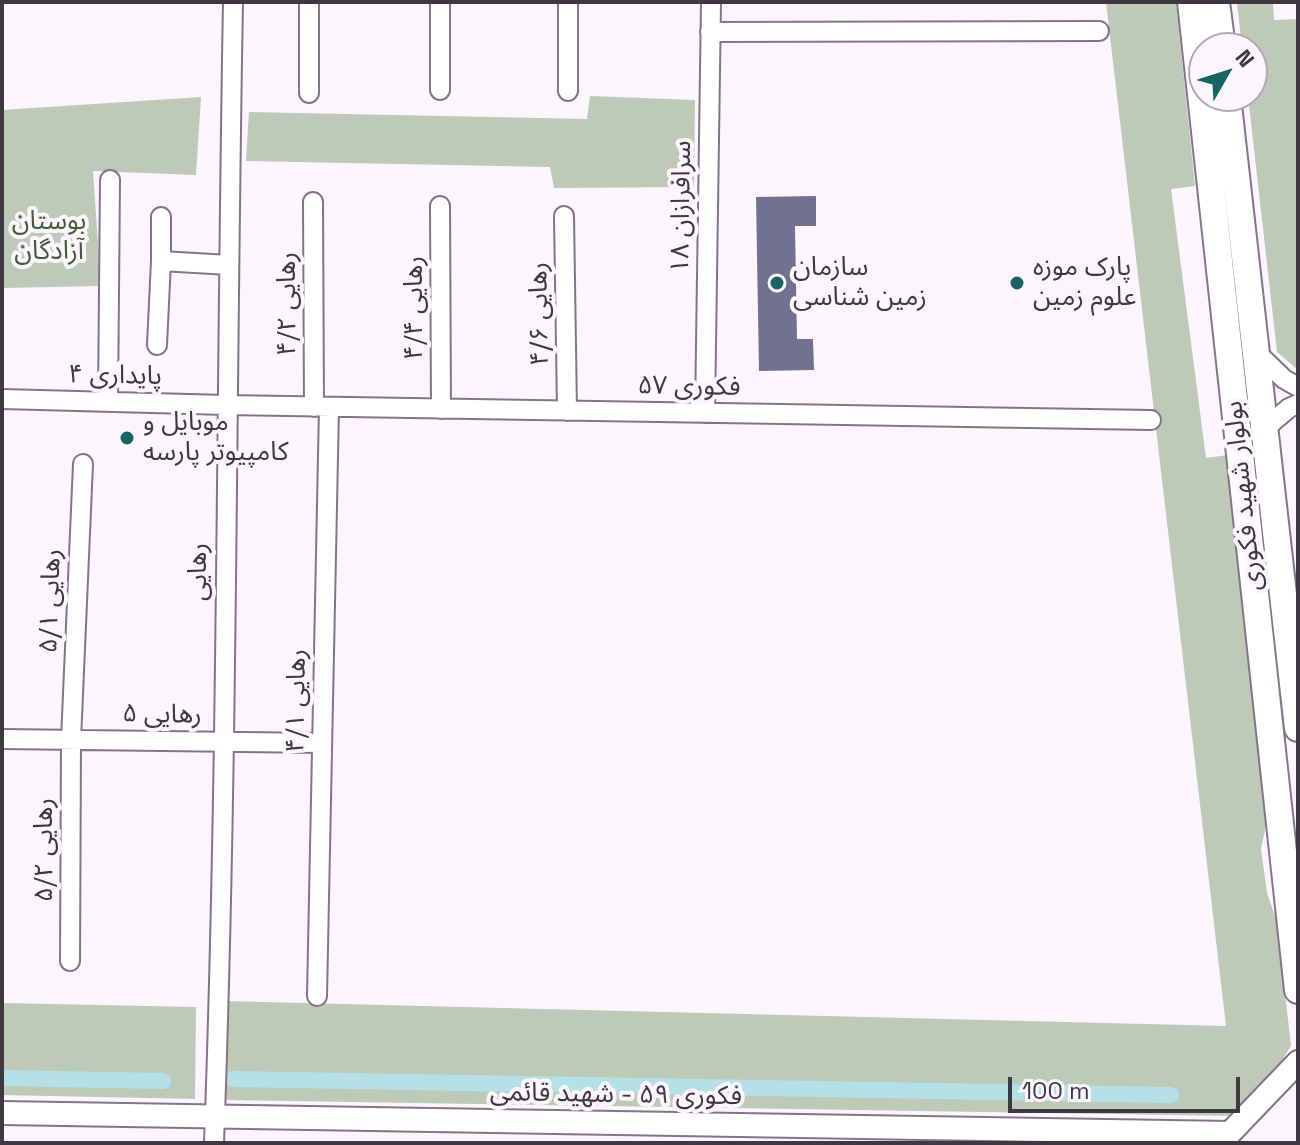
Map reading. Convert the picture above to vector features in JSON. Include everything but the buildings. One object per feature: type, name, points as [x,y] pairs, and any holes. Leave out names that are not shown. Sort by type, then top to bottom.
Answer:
[{"type":"main road","name":"بولوار شهید فکوری","points":[[1191,2],[1298,990]]},
{"type":"main road","points":[[1216,2],[1220,32]]},
{"type":"main road","name":"بولوار شهید فکوری","points":[[1229,112],[1298,728]]},
{"type":"street","name":"رهایی","points":[[214,1143],[224,742],[233,2]]},
{"type":"street","points":[[309,2],[309,93]]},
{"type":"street","points":[[440,2],[440,90]]},
{"type":"street","points":[[568,2],[568,91]]},
{"type":"street","name":"سرافرازان ۱۸","points":[[705,413],[711,2]]},
{"type":"street","points":[[710,32],[1099,31]]},
{"type":"street","points":[[108,402],[110,180]]},
{"type":"street","name":"رهایی ۴/۲","points":[[313,202],[321,407]]},
{"type":"street","name":"رهایی ۴/۴","points":[[440,206],[441,409]]},
{"type":"street","name":"رهایی ۴/۶","points":[[564,216],[567,411]]},
{"type":"street","points":[[157,345],[161,217]]},
{"type":"street","points":[[161,261],[229,265]]},
{"type":"street","points":[[1256,352],[1284,379],[1298,387]]},
{"type":"street","name":"پایداری ۴","points":[[2,399],[226,405]]},
{"type":"street","points":[[1264,429],[1298,404]]},
{"type":"street","name":"فکوری ۵۷","points":[[226,405],[1151,420]]},
{"type":"street","name":"رهایی ۴/۱","points":[[317,996],[322,743],[321,407]]},
{"type":"street","name":"رهایی ۵/۱","points":[[71,740],[83,464]]},
{"type":"street","name":"رهایی ۵","points":[[2,739],[322,743]]},
{"type":"street","name":"رهایی ۵/۲","points":[[70,961],[71,740]]},
{"type":"street","points":[[1236,1138],[1298,1062]]},
{"type":"street","name":"فکوری ۵۹ - شهید قائمی","points":[[2,1113],[215,1116],[716,1134],[1236,1138]]},
{"type":"green space","points":[[1106,2],[1176,2],[1195,186],[1171,189],[1206,458],[1228,455],[1266,826],[1261,849],[1267,893],[1277,922],[1291,1046],[1270,1079],[1236,1116],[224,1100],[223,1001],[1226,1026]]},
{"type":"green space","points":[[1237,2],[1273,2],[1274,20],[1298,19],[1298,370],[1277,352],[1250,112],[1268,112],[1268,32],[1240,32]]},
{"type":"green space","points":[[590,96],[695,100],[694,187],[554,188],[550,167],[246,161],[249,112],[587,119]]},
{"type":"green space","name":"بوستان آزادگان","points":[[201,97],[196,175],[93,171],[101,286],[2,288],[2,110]]},
{"type":"green space","points":[[2,1003],[196,1007],[195,1099],[2,1095]]},
{"type":"waterway","points":[[2,1078],[163,1081]]},
{"type":"waterway","points":[[233,1079],[1171,1095]]},
{"type":"place","name":"سازمان زمین شناسی","points":[[777,283]]},
{"type":"place","name":"پارک موزه علوم زمین","points":[[1017,283]]},
{"type":"place","name":"موبایل و کامپیوتر پارسه","points":[[127,438]]}]
